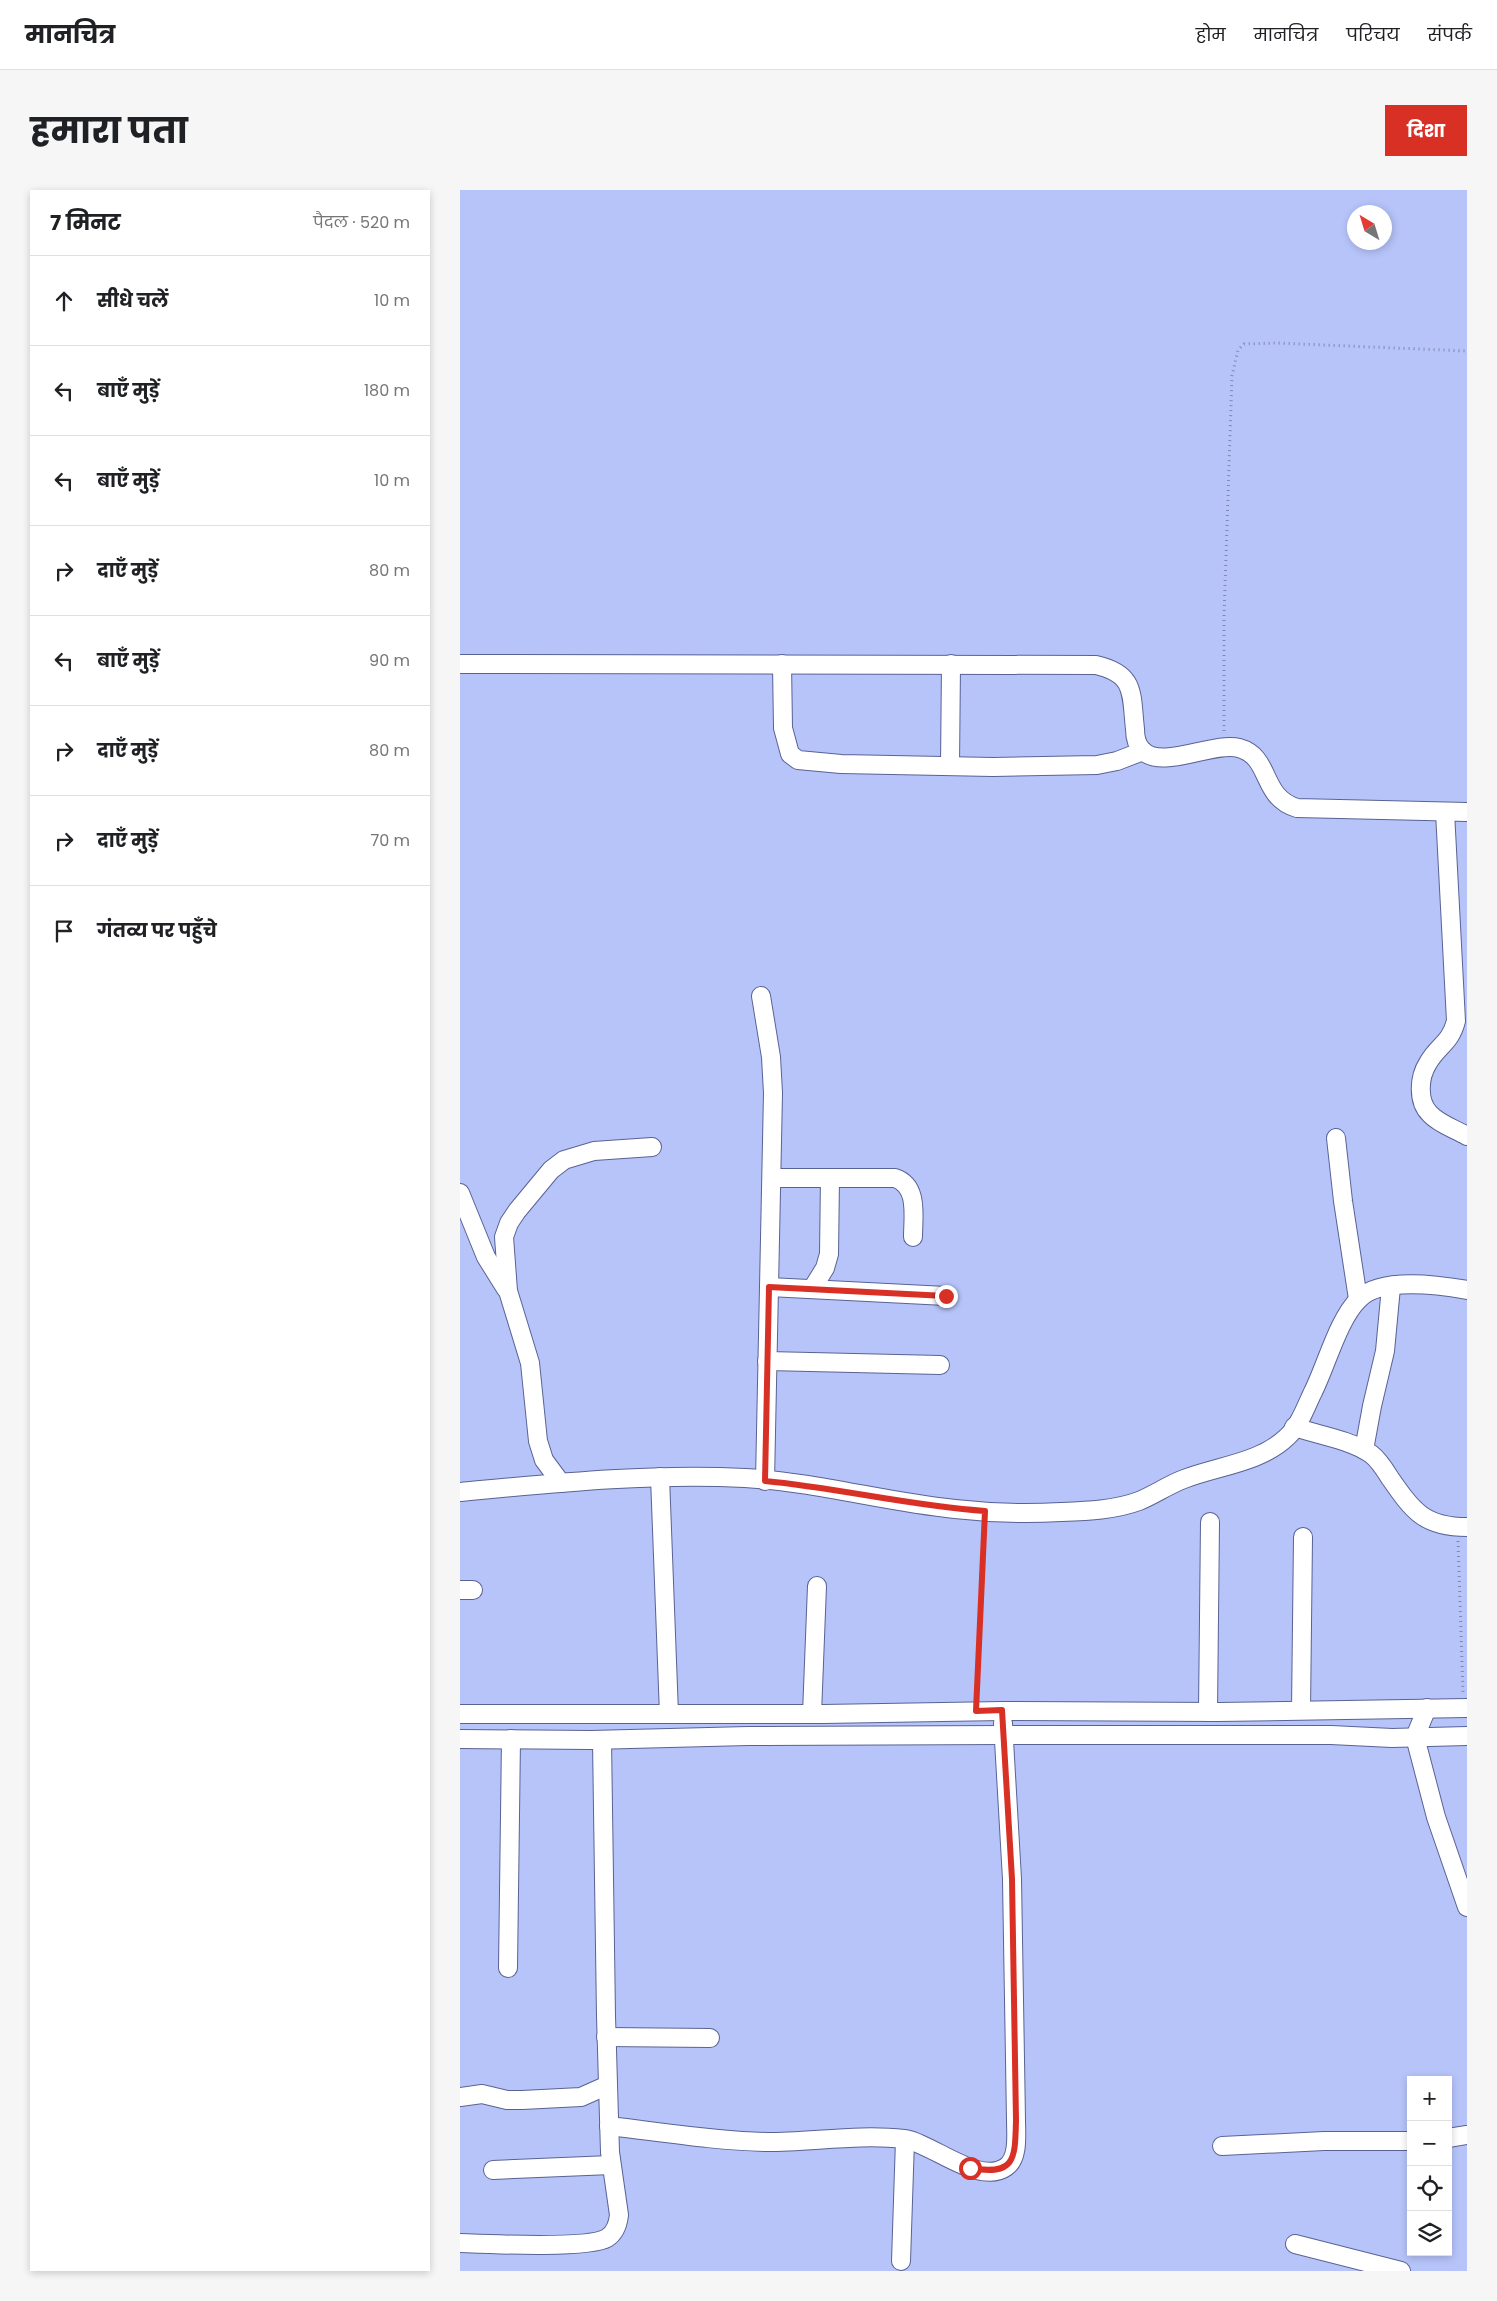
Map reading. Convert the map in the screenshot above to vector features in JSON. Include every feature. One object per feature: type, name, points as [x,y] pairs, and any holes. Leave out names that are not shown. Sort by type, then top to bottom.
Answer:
[{"type":"street","points":[[460,664],[951,664],[1096,666],[1112,669],[1122,675],[1128,684],[1136,742],[1143,751],[1152,756],[1163,757],[1193,754],[1224,747],[1237,747],[1247,751],[1256,758],[1274,794],[1286,804],[1297,808],[1467,812]]},
{"type":"street","points":[[782,664],[783,728],[790,754],[798,760],[841,764],[950,766],[1097,765],[1117,761],[1143,751]]},
{"type":"street","points":[[950,766],[951,664]]},
{"type":"street","points":[[1445,812],[1456,1021],[1453,1033],[1447,1042],[1428,1062],[1422,1076],[1420,1090],[1423,1103],[1429,1114],[1467,1136]]},
{"type":"street","points":[[761,996],[773,1093],[765,1481]]},
{"type":"street","points":[[1336,1138],[1343,1201],[1358,1299]]},
{"type":"street","points":[[562,1483],[544,1460],[538,1441],[530,1363],[508,1291],[504,1237],[509,1223],[551,1170],[564,1160],[578,1154],[652,1147]]},
{"type":"street","points":[[772,1178],[895,1178],[904,1181],[910,1188],[913,1201],[913,1237]]},
{"type":"street","points":[[812,1290],[825,1268],[828,1254],[830,1236],[830,1178]]},
{"type":"street","points":[[460,1193],[486,1258],[508,1291]]},
{"type":"street","points":[[460,1492],[660,1477],[747,1478],[803,1484],[953,1509],[985,1511],[1036,1513],[1083,1511],[1137,1502],[1180,1480],[1259,1455],[1274,1447],[1288,1436],[1319,1380],[1349,1312],[1358,1299],[1374,1290],[1391,1286],[1417,1284],[1467,1290]]},
{"type":"street","points":[[1364,1450],[1385,1351],[1391,1286]]},
{"type":"street","points":[[769,1287],[946,1296]]},
{"type":"street","points":[[767,1360],[940,1365]]},
{"type":"street","points":[[1294,1428],[1364,1450],[1382,1465],[1405,1500],[1421,1516],[1431,1521],[1463,1527]]},
{"type":"street","points":[[660,1477],[669,1714]]},
{"type":"street","points":[[1208,1712],[1210,1522]]},
{"type":"street","points":[[1301,1710],[1303,1537]]},
{"type":"street","points":[[812,1714],[817,1586]]},
{"type":"street","points":[[460,1714],[812,1714],[976,1711],[1003,1723],[1331,1735],[1414,1727],[1465,1708]]},
{"type":"street","points":[[460,1740],[602,1740],[1003,1723],[1208,1712],[1301,1710],[1467,1736]]},
{"type":"street","points":[[609,2126],[767,2142],[860,2138],[905,2140],[924,2146],[970,2168],[996,2171],[1006,2167],[1013,2159],[1016,2120],[1012,1879],[1003,1723]]},
{"type":"street","points":[[1414,1727],[1436,1817],[1467,1907]]},
{"type":"street","points":[[508,1968],[511,1740]]},
{"type":"street","points":[[460,2243],[561,2244],[606,2239],[614,2232],[619,2215],[611,2165],[609,2126],[602,1740]]},
{"type":"street","points":[[606,2037],[710,2038]]},
{"type":"street","points":[[460,2097],[482,2094],[507,2100],[522,2100],[581,2096],[608,2085]]},
{"type":"street","points":[[1452,2137],[1467,2135]]},
{"type":"street","points":[[901,2261],[905,2140]]},
{"type":"street","points":[[1222,2146],[1407,2141]]},
{"type":"street","points":[[493,2170],[611,2165]]},
{"type":"street","points":[[1295,2244],[1401,2271]]},
{"type":"path","points":[[1224,747],[1224,616],[1228,484],[1232,376],[1238,350],[1244,344],[1276,343],[1467,351]]},
{"type":"path","points":[[976,1711],[985,1511]]},
{"type":"path","points":[[1463,1527],[1465,1708]]},
{"type":"route","points":[[946,1296],[769,1287],[765,1481],[803,1484],[953,1509],[985,1511],[976,1711],[1002,1710],[1012,1879],[1016,2120],[1013,2159],[1006,2167],[996,2171],[970,2168]]}]
